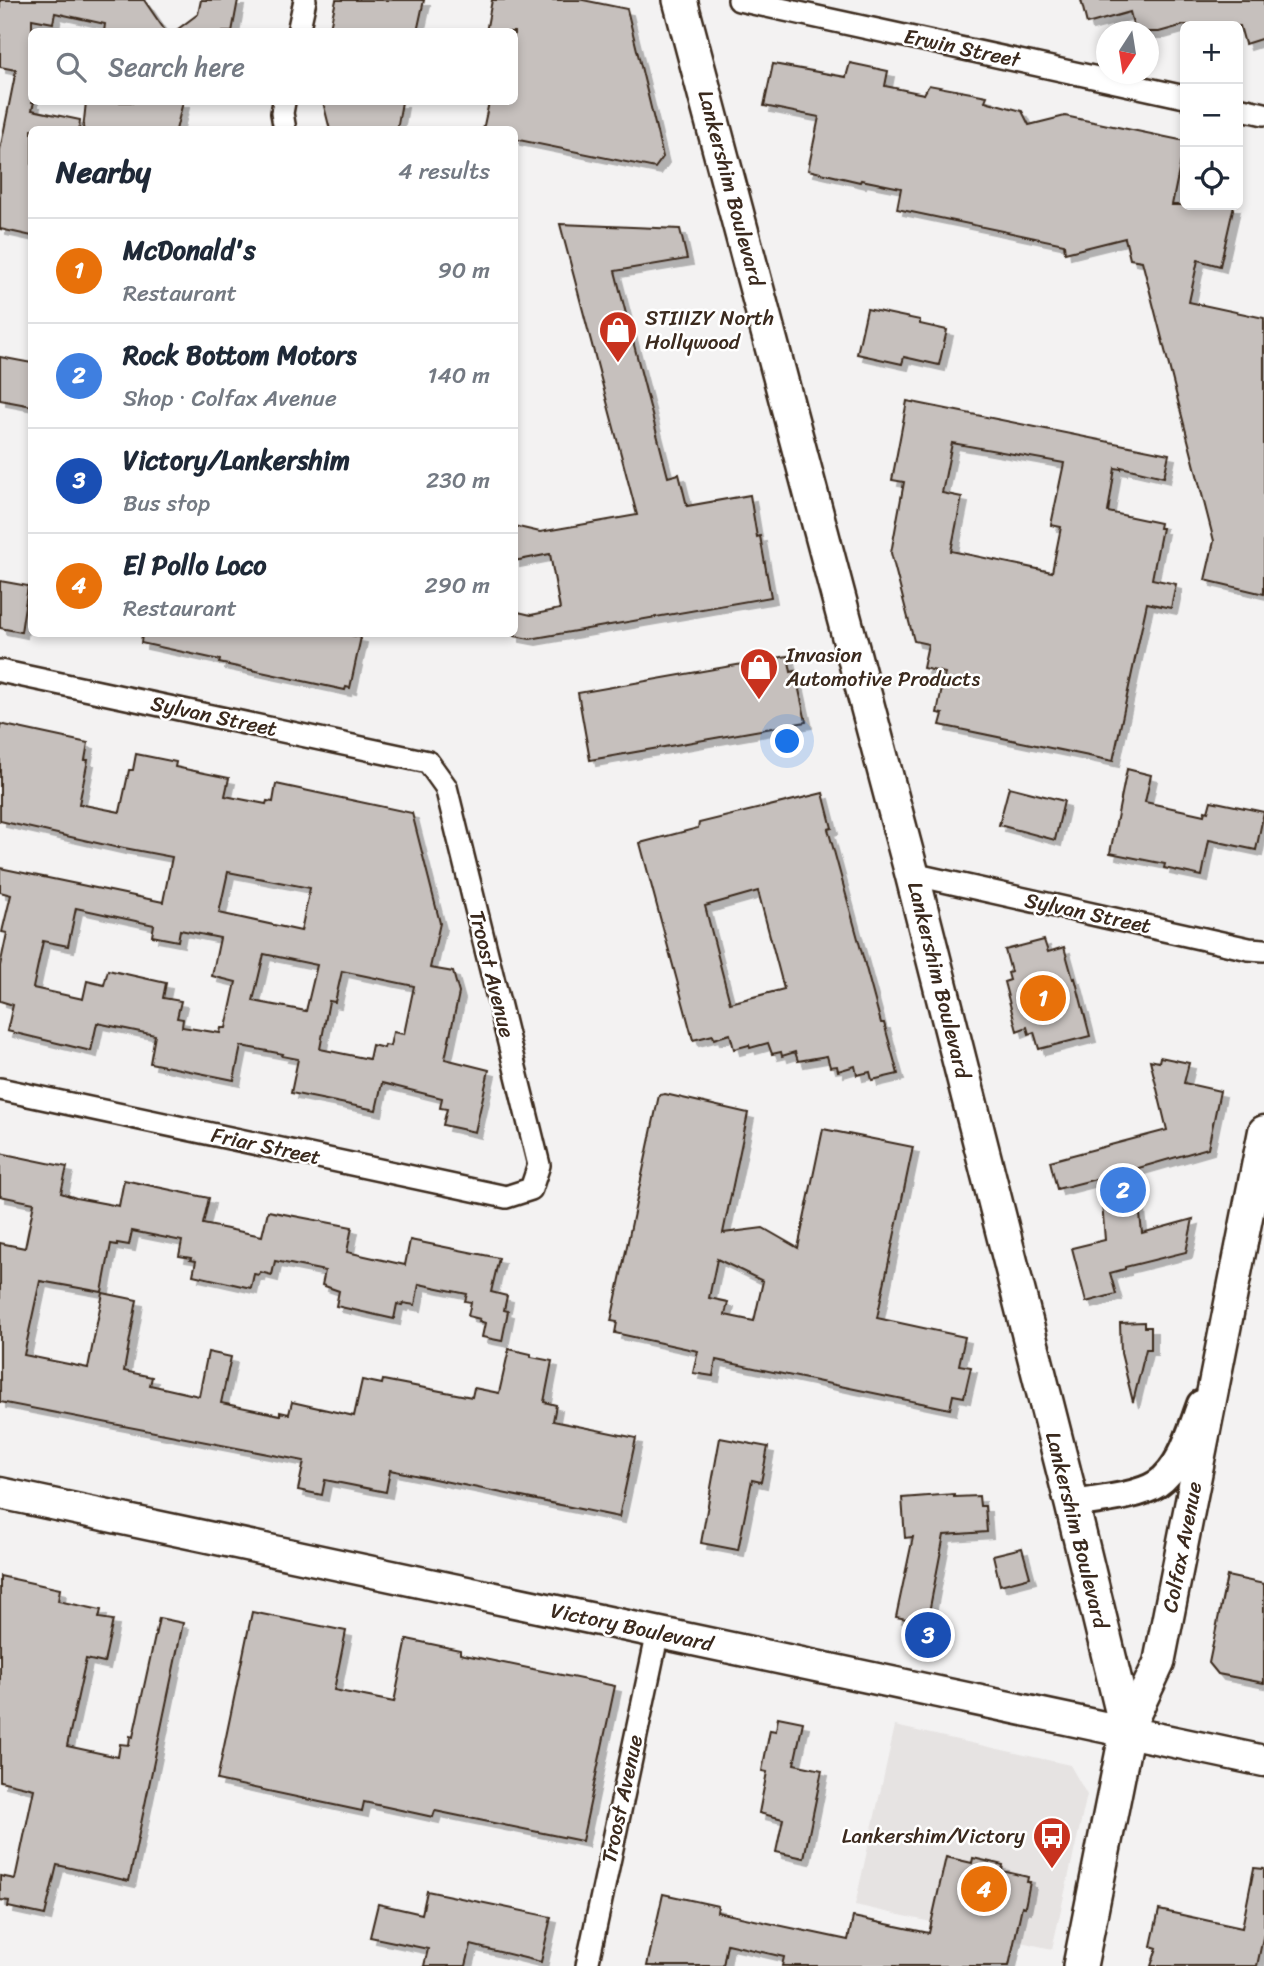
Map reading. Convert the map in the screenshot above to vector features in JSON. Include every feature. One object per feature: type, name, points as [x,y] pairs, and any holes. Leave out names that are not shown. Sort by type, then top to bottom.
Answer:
[{"type":"main road","name":"Lankershim Boulevard","points":[[680,0],[912,874],[1127,1731],[1080,1966]]},
{"type":"main road","name":"Colfax Avenue","points":[[1127,1731],[1159,1663],[1264,1131]]},
{"type":"main road","name":"Victory Boulevard","points":[[0,1493],[1264,1760]]},
{"type":"street","points":[[299,28],[305,0]]},
{"type":"street","name":"Erwin Street","points":[[739,0],[1180,96]]},
{"type":"street","points":[[283,105],[284,126]]},
{"type":"street","points":[[1243,109],[1264,114]]},
{"type":"street","name":"Sylvan Street","points":[[0,671],[428,762]]},
{"type":"street","name":"Troost Avenue","points":[[428,762],[446,788],[536,1152],[539,1165],[531,1189]]},
{"type":"street","name":"Sylvan Street","points":[[912,874],[1249,949],[1264,950]]},
{"type":"street","name":"Friar Street","points":[[0,1089],[506,1197],[531,1189]]},
{"type":"street","name":"Colfax Avenue","points":[[1072,1504],[1135,1492],[1157,1484],[1173,1467],[1185,1446],[1219,1356]]},
{"type":"street","name":"Troost Avenue","points":[[587,1966],[659,1632]]},
{"type":"shaded area","points":[[895,1726],[1070,1765],[1087,1795],[1052,1949],[855,1905]]},
{"type":"building","points":[[0,0],[144,0],[163,28],[104,28],[105,24],[55,13],[53,23],[32,19],[32,28],[28,28],[28,105],[33,105],[32,110],[80,120],[79,126],[28,126],[28,235],[0,229],[0,150],[16,70],[0,67]]},
{"type":"building","points":[[201,0],[238,0],[233,28],[179,28],[198,14]]},
{"type":"building","points":[[336,0],[424,0],[418,28],[330,28]]},
{"type":"building","points":[[492,0],[583,0],[627,9],[663,157],[655,168],[518,140],[518,126],[484,126],[488,105],[518,105],[518,28],[487,28]]},
{"type":"building","points":[[1081,0],[1264,0],[1264,38],[1245,44],[1243,21],[1180,21],[1180,26],[1159,32],[1159,21],[1132,21],[1130,12],[1087,24]]},
{"type":"building","points":[[850,63],[888,71],[885,86],[924,94],[929,85],[987,96],[985,101],[1022,111],[1029,125],[1065,116],[1180,140],[1180,166],[1172,205],[1180,205],[1180,210],[1233,210],[1220,266],[1198,260],[1189,302],[1264,318],[1264,594],[1205,580],[1214,541],[1142,261],[1130,259],[1125,238],[1065,253],[1064,244],[897,209],[901,188],[808,170],[819,117],[764,106],[773,64],[846,77]]},
{"type":"building","points":[[86,105],[182,105],[177,126],[83,126]]},
{"type":"building","points":[[324,105],[401,105],[398,126],[329,126]]},
{"type":"building","points":[[560,224],[680,229],[687,259],[615,271],[668,477],[679,474],[687,506],[750,495],[771,597],[530,639],[518,637],[518,612],[531,615],[560,609],[550,554],[518,560],[518,527],[540,532],[637,515]]},
{"type":"building","points":[[867,309],[920,320],[920,324],[947,330],[939,365],[904,357],[902,364],[857,354]]},
{"type":"building","points":[[0,357],[28,362],[28,405],[0,400]]},
{"type":"building","points":[[907,401],[1169,454],[1164,477],[1115,468],[1108,512],[1160,523],[1159,528],[1162,528],[1152,579],[1176,584],[1171,608],[1147,603],[1113,761],[940,725],[943,714],[937,713],[945,673],[923,668],[928,644],[914,641],[891,553],[904,482],[892,480]],"holes":[[[952,443],[1064,463],[1051,525],[1061,527],[1052,572],[951,551],[962,497],[942,493]]]},
{"type":"building","points":[[0,581],[28,586],[21,632],[0,628]]},
{"type":"building","points":[[142,637],[361,637],[350,688],[346,687],[345,690],[141,643]]},
{"type":"building","points":[[788,656],[791,672],[795,671],[806,722],[590,760],[578,693]]},
{"type":"building","points":[[0,724],[88,743],[85,760],[88,760],[79,804],[120,812],[129,770],[133,770],[136,754],[176,762],[175,767],[229,778],[225,796],[266,804],[267,801],[273,802],[276,784],[412,813],[440,923],[430,968],[453,972],[459,993],[445,1059],[489,1070],[475,1132],[443,1125],[447,1109],[440,1108],[442,1098],[382,1083],[376,1110],[291,1093],[298,1059],[282,1056],[283,1054],[241,1046],[234,1080],[150,1063],[155,1035],[97,1023],[91,1051],[7,1031],[13,1005],[0,1001],[0,966],[7,933],[2,932],[11,895],[0,892],[0,868],[163,902],[172,857],[0,821]],"holes":[[[228,872],[310,888],[301,931],[219,913]],[[76,908],[154,925],[152,936],[178,941],[180,930],[220,938],[212,976],[236,982],[226,1028],[221,1028],[220,1033],[182,1027],[183,1019],[177,1018],[181,1001],[163,998],[166,983],[108,970],[104,985],[87,981],[83,999],[33,988],[43,941],[68,946]],[[264,954],[317,965],[306,1011],[253,1001]],[[342,971],[414,986],[404,1034],[393,1032],[390,1046],[385,1045],[384,1048],[372,1045],[369,1059],[320,1049],[329,1001],[335,1002]]]},
{"type":"building","points":[[1127,769],[1151,775],[1145,802],[1204,815],[1205,811],[1208,812],[1211,801],[1264,812],[1256,850],[1209,840],[1202,876],[1164,868],[1165,864],[1110,853]]},
{"type":"building","points":[[1009,787],[1064,801],[1055,840],[999,825]]},
{"type":"building","points":[[823,793],[832,828],[828,829],[881,1023],[884,1023],[898,1074],[872,1080],[870,1072],[857,1075],[855,1066],[838,1071],[837,1066],[830,1067],[827,1056],[798,1061],[795,1052],[782,1056],[781,1052],[772,1054],[768,1043],[734,1049],[730,1034],[714,1039],[713,1035],[693,1040],[640,843],[698,828],[699,823]],"holes":[[[758,891],[784,989],[730,1003],[705,906]]]},
{"type":"building","points":[[1044,940],[1048,952],[1064,947],[1090,1036],[1039,1049],[1034,1032],[1029,1034],[1027,1027],[1017,1031],[1004,982],[1010,980],[1008,973],[1011,972],[1005,950]]},
{"type":"building","points":[[1160,1057],[1189,1063],[1184,1083],[1220,1091],[1208,1148],[1135,1169],[1142,1233],[1193,1219],[1186,1252],[1110,1273],[1116,1294],[1086,1302],[1072,1248],[1105,1240],[1100,1178],[1057,1189],[1050,1161],[1167,1130],[1150,1060],[1159,1062]]},
{"type":"building","points":[[665,1094],[748,1113],[723,1233],[763,1228],[798,1248],[823,1129],[913,1147],[877,1318],[965,1337],[959,1365],[971,1367],[964,1397],[953,1395],[950,1409],[716,1360],[713,1376],[693,1373],[698,1351],[615,1333],[617,1322],[611,1321],[659,1095]],"holes":[[[717,1259],[763,1281],[754,1321],[725,1315],[728,1302],[709,1298]]]},
{"type":"building","points":[[0,1153],[67,1167],[61,1193],[76,1198],[119,1206],[124,1180],[209,1198],[203,1224],[262,1236],[268,1211],[352,1227],[347,1252],[405,1265],[410,1240],[499,1258],[491,1292],[507,1296],[504,1310],[508,1311],[502,1341],[482,1337],[485,1323],[468,1316],[471,1302],[465,1301],[467,1294],[419,1284],[415,1305],[397,1304],[394,1319],[336,1306],[339,1291],[322,1285],[325,1271],[275,1261],[272,1275],[260,1272],[259,1275],[254,1274],[251,1288],[193,1275],[196,1261],[179,1256],[182,1241],[132,1231],[129,1245],[111,1244],[102,1292],[40,1281],[24,1355],[88,1368],[103,1293],[137,1300],[124,1371],[152,1377],[150,1385],[199,1396],[208,1352],[231,1357],[221,1403],[280,1415],[280,1412],[289,1414],[292,1402],[354,1416],[362,1380],[382,1384],[383,1380],[472,1397],[474,1388],[499,1393],[509,1349],[531,1354],[531,1357],[552,1361],[544,1402],[556,1405],[553,1421],[636,1438],[619,1517],[390,1470],[386,1492],[325,1480],[322,1495],[298,1490],[304,1461],[0,1402],[0,1243],[25,1248],[34,1203],[0,1196]]},
{"type":"building","points":[[1144,1322],[1144,1327],[1151,1327],[1151,1349],[1146,1349],[1133,1402],[1121,1353],[1120,1323]]},
{"type":"building","points":[[720,1438],[768,1447],[761,1482],[752,1480],[738,1550],[701,1543]]},
{"type":"building","points":[[954,1494],[954,1497],[979,1496],[980,1506],[985,1506],[987,1532],[944,1535],[927,1623],[896,1617],[913,1537],[905,1538],[902,1498]]},
{"type":"building","points":[[1022,1548],[1030,1577],[1000,1585],[993,1555]]},
{"type":"building","points":[[0,1576],[60,1589],[58,1601],[101,1610],[99,1618],[113,1620],[104,1663],[86,1659],[67,1746],[118,1757],[120,1744],[129,1745],[130,1736],[133,1737],[159,1618],[183,1623],[129,1881],[57,1865],[45,1915],[8,1907],[9,1901],[0,1900],[0,1876],[15,1879],[34,1789],[0,1781]]},
{"type":"building","points":[[1227,1576],[1264,1584],[1264,1683],[1218,1674],[1209,1663]]},
{"type":"building","points":[[252,1612],[346,1631],[334,1690],[394,1702],[407,1639],[460,1650],[460,1654],[615,1686],[582,1841],[435,1811],[433,1817],[364,1802],[362,1811],[217,1780]]},
{"type":"building","points":[[778,1717],[803,1722],[794,1764],[822,1770],[804,1858],[776,1852],[783,1819],[759,1813],[767,1772],[762,1771],[770,1730],[776,1731]]},
{"type":"building","points":[[946,1857],[972,1863],[973,1858],[1003,1865],[1002,1871],[1028,1877],[1027,1882],[1030,1882],[1025,1907],[1022,1906],[1009,1966],[782,1966],[784,1957],[727,1944],[723,1966],[647,1966],[663,1894],[718,1906],[717,1912],[848,1940],[853,1917],[929,1933]]},
{"type":"building","points":[[1254,1868],[1264,1869],[1264,1933],[1257,1966],[1151,1966],[1157,1948],[1151,1946],[1159,1910],[1242,1928]]},
{"type":"building","points":[[427,1891],[551,1917],[541,1962],[471,1945],[466,1966],[424,1966],[428,1949],[370,1937],[378,1904],[422,1914]]},
{"type":"place","name":"STIIIZY North Hollywood","points":[[618,364]]},
{"type":"place","name":"Invasion Automotive Products","points":[[759,701]]},
{"type":"place","name":"McDonald's","points":[[1043,998]]},
{"type":"place","name":"Rock Bottom Motors","points":[[1123,1190]]},
{"type":"place","name":"Victory/Lankershim","points":[[928,1635]]},
{"type":"place","name":"Lankershim/Victory","points":[[1052,1870]]},
{"type":"place","name":"El Pollo Loco","points":[[984,1889]]}]
